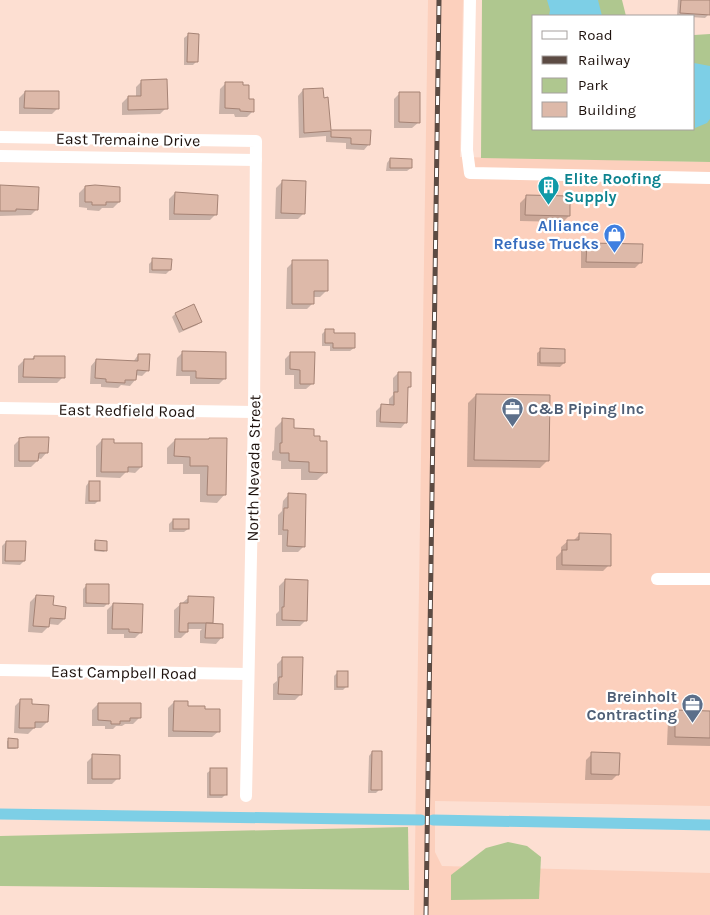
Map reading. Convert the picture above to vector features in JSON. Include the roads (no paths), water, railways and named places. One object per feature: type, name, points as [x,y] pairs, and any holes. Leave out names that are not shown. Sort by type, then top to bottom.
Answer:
[{"type":"street","points":[[470,0],[468,150],[470,173],[710,178]]},
{"type":"street","name":"East Tremaine Drive","points":[[0,137],[256,141]]},
{"type":"street","name":"North Nevada Street","points":[[246,796],[254,412],[256,141]]},
{"type":"street","name":"East Tremaine Drive","points":[[0,156],[256,160]]},
{"type":"street","name":"East Redfield Road","points":[[0,408],[254,412]]},
{"type":"street","points":[[657,579],[710,579]]},
{"type":"street","name":"East Campbell Road","points":[[0,670],[248,674]]},
{"type":"water","points":[[547,0],[598,0],[602,15],[549,15],[550,10]]},
{"type":"water","points":[[695,63],[710,66],[710,119],[707,123],[695,128]]},
{"type":"waterway","points":[[0,814],[421,820]]},
{"type":"waterway","points":[[433,820],[710,825]]},
{"type":"railway","points":[[426,915],[439,0]]},
{"type":"place","name":"Elite Roofing Supply","points":[[548,206]]},
{"type":"place","name":"Alliance Refuse Trucks","points":[[615,253]]},
{"type":"place","name":"C&B Piping Inc","points":[[512,427]]},
{"type":"place","name":"Breinholt Contracting","points":[[693,724]]}]
